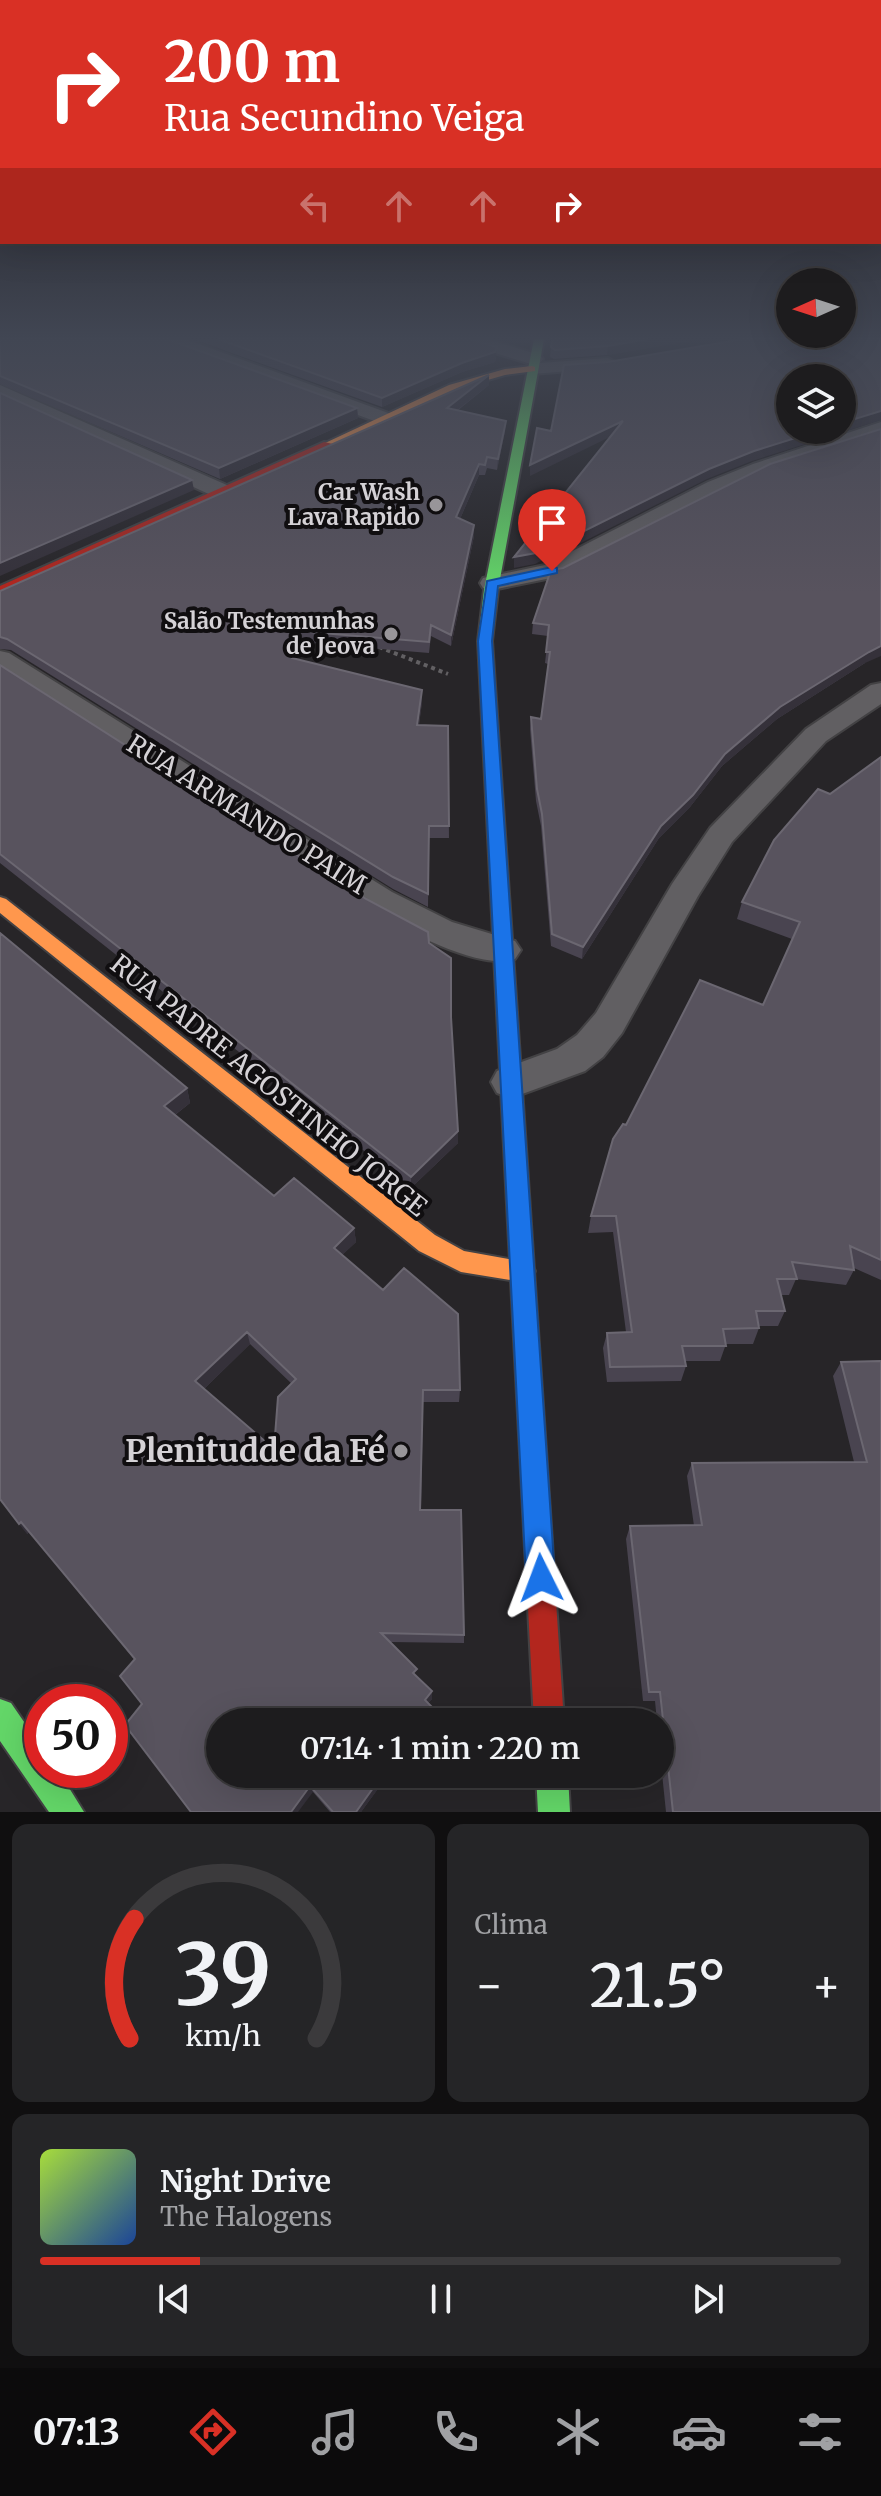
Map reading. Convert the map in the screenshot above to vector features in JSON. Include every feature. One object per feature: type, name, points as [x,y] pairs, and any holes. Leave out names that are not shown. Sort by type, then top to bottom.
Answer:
[{"type":"main road","points":[[5,584],[372,424]]},
{"type":"main road","points":[[522,424],[492,583],[485,641],[548,1708]]},
{"type":"main road","name":"RUA PADRE AGOSTINHO JORGE","points":[[0,903],[427,1243],[461,1261],[523,1271]]},
{"type":"main road","points":[[0,1714],[68,1812]]},
{"type":"main road","points":[[553,1788],[554,1812]]},
{"type":"street","points":[[72,424],[221,491]]},
{"type":"street","points":[[492,583],[552,571],[716,487],[760,468],[881,428]]},
{"type":"street","name":"RUA ARMANDO PAIM","points":[[0,659],[406,913],[471,944],[503,950]]},
{"type":"street","points":[[511,1082],[571,1060],[590,1046],[609,1023],[684,892],[721,835],[816,735],[881,691]]},
{"type":"path","points":[[371,644],[488,689]]},
{"type":"building","points":[[0,424],[67,424],[192,480],[0,563]]},
{"type":"building","points":[[113,424],[321,424],[219,468]]},
{"type":"building","points":[[379,424],[505,424],[498,459],[487,457],[485,465],[479,464],[456,517],[474,525],[451,635],[431,625],[429,642],[297,631],[292,658],[422,690],[417,725],[448,726],[449,826],[429,826],[428,894],[393,877],[0,637],[0,591]]},
{"type":"building","points":[[552,424],[618,424],[530,465],[537,428],[551,431]]},
{"type":"building","points":[[621,424],[776,424],[776,444],[709,469],[536,553],[514,557]]},
{"type":"building","points":[[881,429],[881,646],[780,707],[725,754],[693,795],[661,826],[583,947],[552,934],[531,717],[541,719],[550,652],[546,652],[549,625],[533,623],[551,570],[563,568],[770,464],[833,444],[856,444],[856,437]]},
{"type":"building","points":[[0,665],[366,899],[428,932],[429,943],[451,958],[458,1131],[411,1177],[0,854]]},
{"type":"building","points":[[881,757],[881,1260],[850,1246],[854,1270],[792,1262],[797,1279],[777,1279],[785,1311],[756,1311],[759,1328],[723,1329],[726,1346],[682,1346],[686,1366],[610,1367],[607,1333],[632,1332],[616,1216],[591,1216],[613,1139],[623,1124],[626,1125],[700,980],[763,1005],[800,922],[742,902],[774,840],[818,789],[830,794]]},
{"type":"building","points":[[0,933],[187,1088],[164,1106],[274,1196],[294,1178],[354,1228],[334,1248],[383,1290],[404,1268],[458,1314],[460,1390],[423,1390],[420,1510],[461,1510],[464,1635],[381,1633],[417,1669],[413,1673],[432,1691],[425,1700],[431,1708],[206,1708],[206,1788],[309,1788],[291,1812],[191,1812],[128,1729],[128,1721],[142,1704],[120,1676],[135,1659],[21,1522],[19,1524],[0,1499]],"holes":[[[247,1332],[296,1379],[278,1397],[274,1449],[195,1381]]]},
{"type":"building","points":[[881,1361],[881,1812],[673,1812],[670,1788],[674,1788],[674,1708],[662,1708],[660,1692],[649,1692],[630,1526],[702,1525],[692,1463],[867,1462],[841,1362]]},
{"type":"building","points":[[312,1788],[373,1788],[356,1812],[333,1812]]},
{"type":"traffic: fast","points":[[507,1013],[485,641],[491,590],[523,424]]},
{"type":"traffic: fast","points":[[0,1714],[68,1812]]},
{"type":"traffic: fast","points":[[553,1788],[554,1812]]},
{"type":"traffic: slow","points":[[328,444],[371,424]]},
{"type":"traffic: slow","points":[[0,903],[427,1243],[461,1261],[523,1271]]},
{"type":"traffic: jam","points":[[0,591],[328,444]]},
{"type":"traffic: jam","points":[[507,1013],[548,1708]]},
{"type":"place","name":"Car Wash Lava Rapido","points":[[436,505]]},
{"type":"place","name":"Salão Testemunhas de Jeova","points":[[391,634]]},
{"type":"place","name":"Plenitudde da Fé","points":[[401,1451]]},
{"type":"route","points":[[541,1578],[485,641],[492,583],[552,571]]}]
